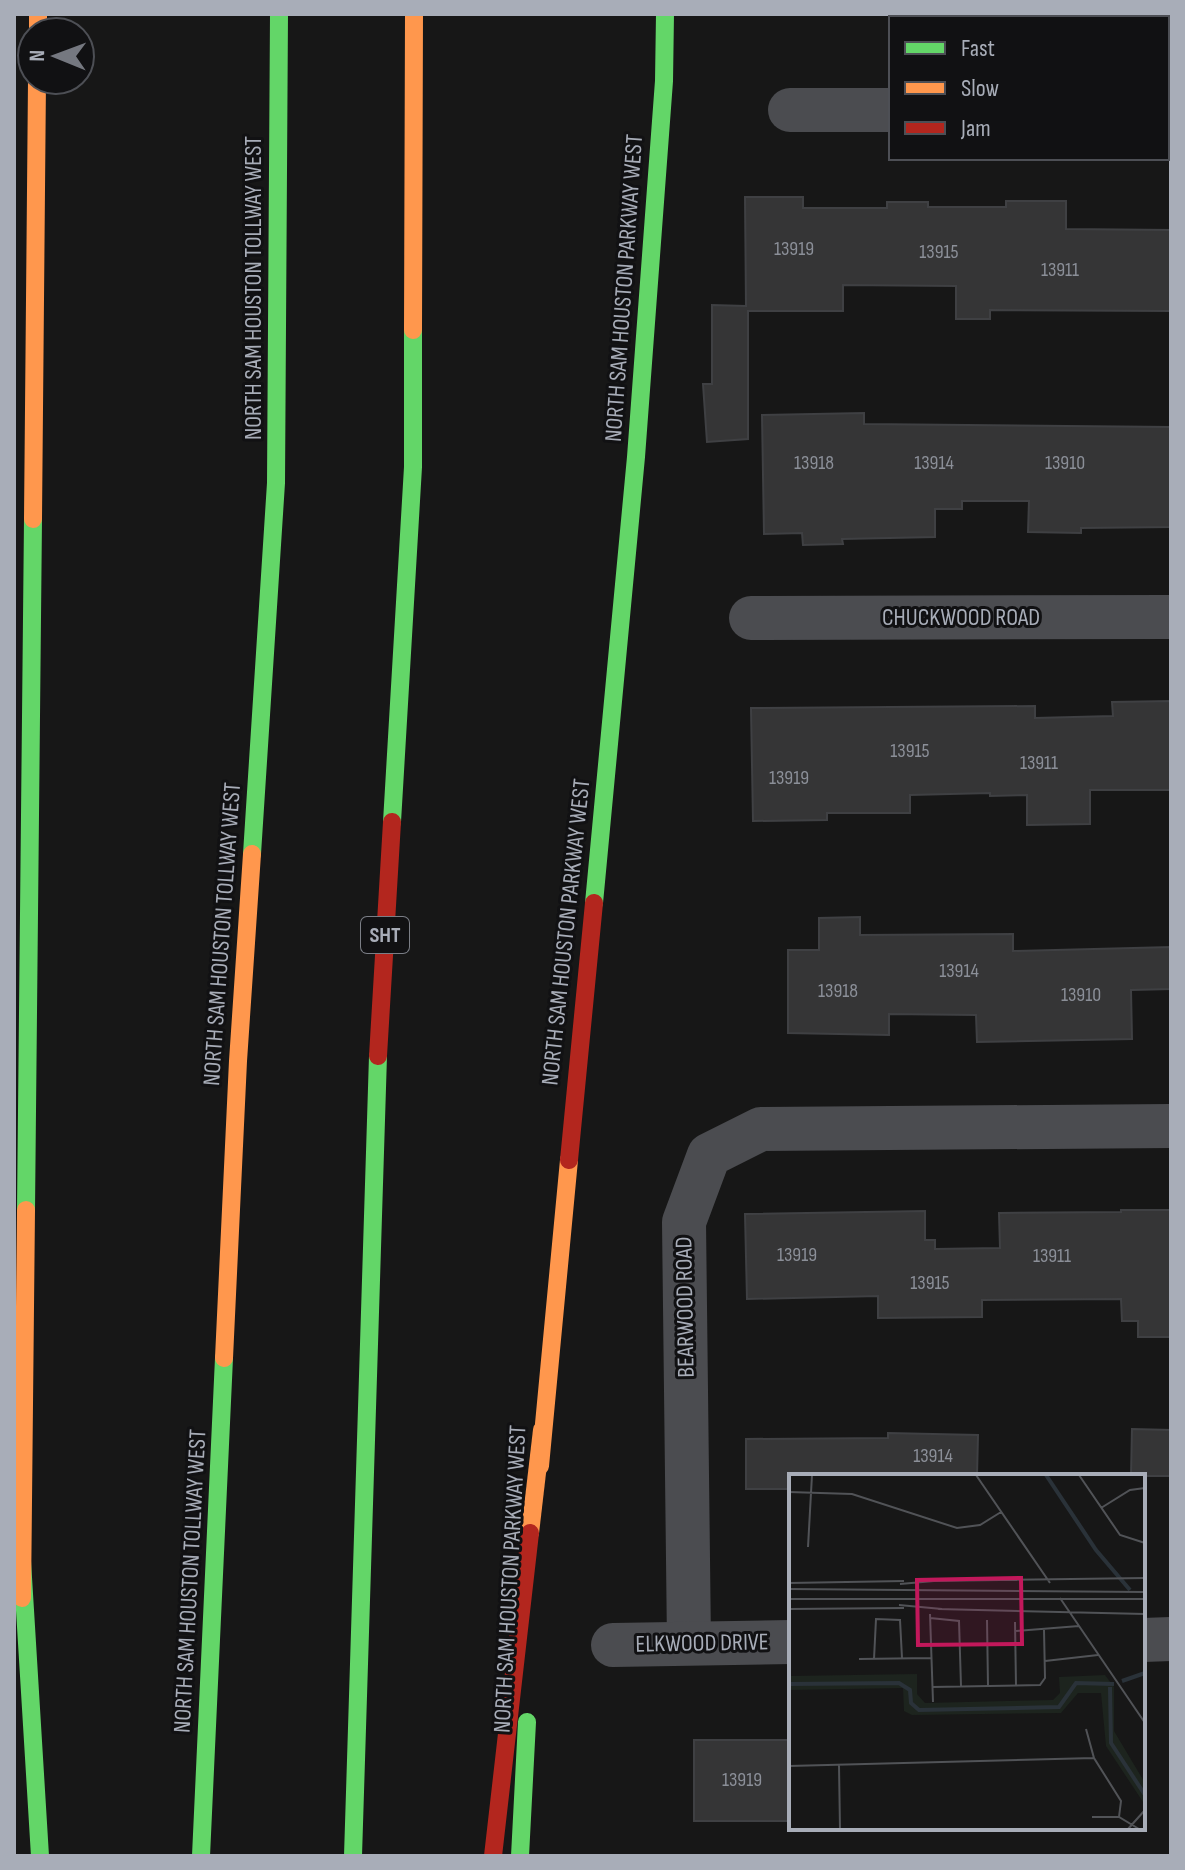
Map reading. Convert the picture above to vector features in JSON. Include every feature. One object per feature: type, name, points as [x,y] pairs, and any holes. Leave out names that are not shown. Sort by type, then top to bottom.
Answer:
[{"type":"main road","name":"NORTH SAM HOUSTON TOLLWAY WEST","points":[[201,1856],[238,1061],[276,483],[279,14]]},
{"type":"main road","name":"SHT","points":[[353,1856],[378,1049],[413,467],[414,14]]},
{"type":"main road","name":"NORTH SAM HOUSTON PARKWAY WEST","points":[[520,1856],[542,1430],[636,457],[664,81],[665,14]]},
{"type":"main road","points":[[21,1856],[37,96]]},
{"type":"main road","points":[[493,1856],[542,1430]]},
{"type":"main road","points":[[22,1561],[40,1856]]},
{"type":"street","points":[[790,110],[889,110]]},
{"type":"street","name":"CHUCKWOOD ROAD","points":[[751,618],[1171,617]]},
{"type":"street","name":"BEARWOOD ROAD","points":[[689,1643],[684,1222],[709,1155],[761,1129],[1171,1126]]},
{"type":"street","points":[[1145,1640],[1171,1639]]},
{"type":"street","name":"ELKWOOD DRIVE","points":[[613,1645],[789,1642]]},
{"type":"building","points":[[745,197],[803,197],[803,208],[887,208],[887,202],[928,202],[928,207],[1006,207],[1006,201],[1066,201],[1066,229],[1171,230],[1171,311],[990,310],[990,319],[956,319],[956,286],[843,285],[843,311],[748,311],[748,439],[707,442],[703,384],[712,384],[712,305],[746,306]]},
{"type":"building","points":[[864,413],[864,424],[1171,427],[1171,527],[1081,528],[1081,533],[1028,532],[1029,501],[962,501],[962,509],[935,509],[935,537],[842,539],[843,544],[803,545],[802,533],[764,534],[762,415]]},
{"type":"building","points":[[1171,701],[1171,790],[1090,790],[1090,824],[1027,825],[1027,795],[990,796],[990,793],[910,795],[910,813],[827,813],[827,820],[753,821],[751,708],[1035,706],[1035,718],[1113,716],[1112,702]]},
{"type":"building","points":[[860,917],[860,935],[1013,934],[1013,951],[1171,947],[1171,989],[1131,990],[1132,1039],[977,1042],[976,1015],[889,1014],[889,1035],[788,1033],[788,950],[819,950],[819,918]]},
{"type":"building","points":[[1171,1210],[1171,1337],[1138,1337],[1138,1321],[1122,1321],[1121,1299],[982,1300],[982,1317],[878,1318],[878,1296],[747,1299],[745,1214],[925,1211],[925,1240],[935,1240],[935,1249],[1000,1248],[999,1213]]},
{"type":"building","points":[[1132,1429],[1171,1430],[1171,1476],[1131,1474]]},
{"type":"building","points":[[888,1433],[978,1435],[977,1474],[789,1474],[789,1489],[746,1489],[746,1439],[888,1438]]},
{"type":"building","points":[[694,1740],[789,1740],[789,1821],[694,1821]]},
{"type":"traffic: fast","points":[[252,854],[276,483],[279,14]]},
{"type":"traffic: fast","points":[[594,903],[636,457],[664,81],[665,14]]},
{"type":"traffic: fast","points":[[392,822],[413,467],[413,330]]},
{"type":"traffic: fast","points":[[26,1210],[33,519]]},
{"type":"traffic: fast","points":[[353,1856],[378,1056]]},
{"type":"traffic: fast","points":[[201,1856],[224,1358]]},
{"type":"traffic: fast","points":[[22,1561],[40,1856]]},
{"type":"traffic: fast","points":[[520,1856],[527,1722]]},
{"type":"traffic: slow","points":[[413,330],[414,14]]},
{"type":"traffic: slow","points":[[33,519],[37,96]]},
{"type":"traffic: slow","points":[[224,1358],[238,1061],[252,854]]},
{"type":"traffic: slow","points":[[540,1466],[569,1160]]},
{"type":"traffic: slow","points":[[22,1598],[26,1210]]},
{"type":"traffic: slow","points":[[530,1533],[542,1430]]},
{"type":"traffic: jam","points":[[378,1056],[392,822]]},
{"type":"traffic: jam","points":[[569,1160],[594,903]]},
{"type":"traffic: jam","points":[[493,1856],[530,1533]]}]
